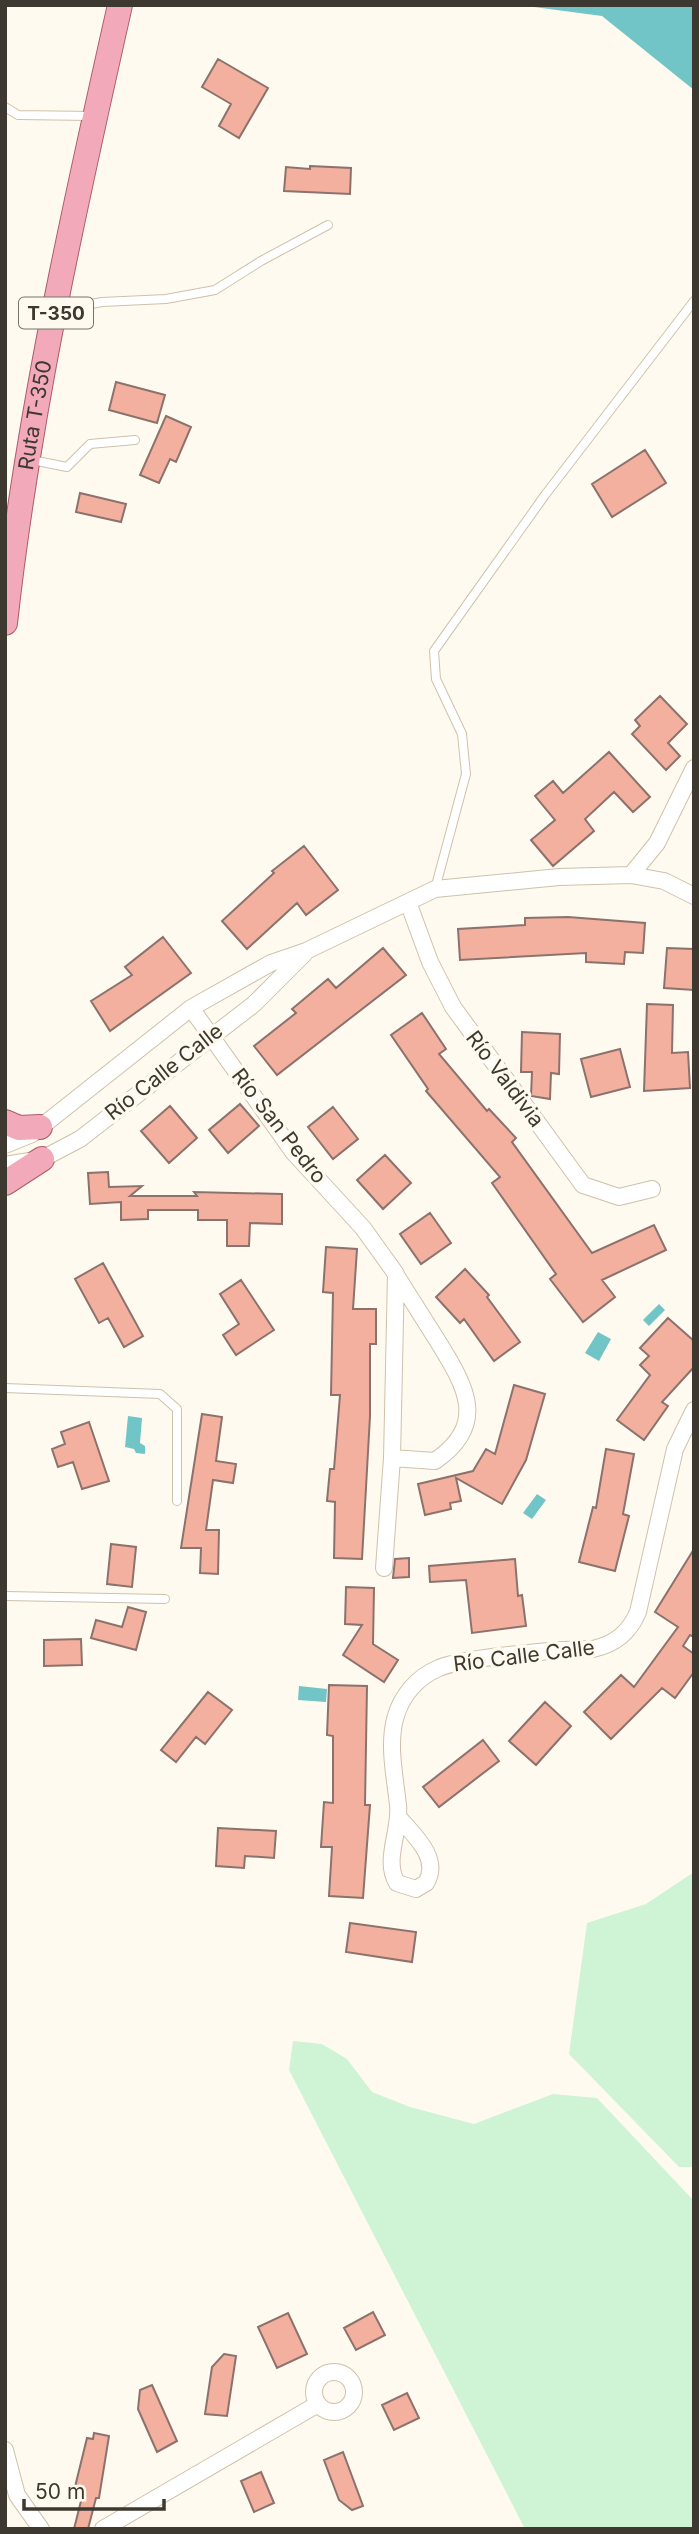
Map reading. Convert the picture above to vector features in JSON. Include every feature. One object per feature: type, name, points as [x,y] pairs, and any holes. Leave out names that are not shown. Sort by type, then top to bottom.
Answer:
[{"type":"main road","name":"Ruta T-350","points":[[5,623],[29,459],[56,310],[120,5]]},
{"type":"main road","points":[[5,1122],[19,1128],[40,1127]]},
{"type":"main road","points":[[5,1183],[42,1159]]},
{"type":"street","points":[[631,875],[657,843],[694,768]]},
{"type":"street","name":"Río Calle Calle","points":[[5,1145],[22,1140],[40,1127],[191,1008],[271,963],[306,951],[435,888],[559,877],[631,875],[664,881],[694,896]]},
{"type":"street","name":"Río Valdivia","points":[[408,902],[430,962],[453,1007],[583,1185],[606,1195],[619,1197],[652,1189]]},
{"type":"street","name":"Río Calle Calle","points":[[5,1165],[42,1159],[80,1139],[254,1003],[306,951]]},
{"type":"street","name":"Río San Pedro","points":[[191,1008],[294,1153],[363,1228],[396,1274],[463,1382],[467,1406],[457,1439],[435,1461],[391,1458]]},
{"type":"street","points":[[384,1568],[391,1458],[396,1274]]},
{"type":"street","name":"Río Calle Calle","points":[[400,1819],[392,1732],[406,1694],[425,1675],[450,1664],[593,1649],[612,1643],[628,1631],[638,1612],[675,1449],[694,1410]]},
{"type":"street","points":[[103,2529],[318,2404]]},
{"type":"street","points":[[5,2450],[17,2495],[41,2529]]},
{"type":"lane","points":[[5,107],[18,115],[95,116]]},
{"type":"lane","points":[[56,310],[102,302],[166,299],[215,290],[261,261],[328,225]]},
{"type":"lane","points":[[435,888],[466,774],[462,734],[436,678],[434,651],[545,495],[694,301]]},
{"type":"lane","points":[[29,459],[66,467],[90,444],[135,440]]},
{"type":"lane","points":[[5,1388],[160,1394],[177,1409],[177,1501]]},
{"type":"lane","points":[[5,1596],[165,1598]]},
{"type":"green space","points":[[694,1872],[694,2152],[692,2167],[679,2167],[569,2054],[587,1923],[646,1904]]},
{"type":"green space","points":[[293,2041],[322,2044],[347,2059],[372,2092],[410,2107],[474,2124],[553,2094],[597,2098],[694,2201],[694,2529],[525,2529],[289,2070]]},
{"type":"water","points":[[519,5],[694,5],[694,90],[602,16]]},
{"type":"water","points":[[659,1304],[665,1310],[649,1326],[643,1320]]},
{"type":"water","points":[[598,1332],[611,1339],[599,1361],[585,1353]]},
{"type":"water","points":[[128,1416],[142,1418],[140,1443],[145,1446],[145,1454],[125,1447]]},
{"type":"water","points":[[537,1494],[546,1500],[532,1519],[523,1513]]},
{"type":"water","points":[[299,1686],[327,1689],[326,1702],[298,1700]]},
{"type":"building","points":[[218,59],[268,88],[239,138],[219,126],[231,104],[202,87]]},
{"type":"building","points":[[310,166],[351,168],[350,194],[284,191],[286,167],[310,169]]},
{"type":"building","points":[[116,382],[165,395],[157,423],[109,410]]},
{"type":"building","points":[[166,416],[191,427],[176,462],[170,459],[159,483],[140,475]]},
{"type":"building","points":[[645,450],[666,483],[612,517],[592,484]]},
{"type":"building","points":[[80,493],[126,504],[121,522],[76,512]]},
{"type":"building","points":[[660,696],[687,724],[668,743],[680,756],[666,770],[632,734],[640,726],[635,720]]},
{"type":"building","points":[[609,752],[650,797],[633,812],[614,792],[585,819],[594,831],[553,866],[531,840],[555,820],[535,796],[553,781],[563,793]]},
{"type":"building","points":[[304,846],[338,890],[306,915],[297,903],[247,949],[222,921],[274,873],[272,871]]},
{"type":"building","points":[[568,917],[645,923],[643,953],[625,952],[624,964],[586,962],[586,953],[460,960],[458,929],[525,925],[525,918]]},
{"type":"building","points":[[163,937],[191,973],[110,1031],[91,1001],[132,975],[125,967]]},
{"type":"building","points":[[383,948],[406,975],[277,1075],[254,1046],[296,1013],[292,1009],[328,979],[336,988]]},
{"type":"building","points":[[667,948],[694,949],[694,990],[664,988]]},
{"type":"building","points":[[647,1004],[673,1005],[672,1053],[688,1052],[690,1088],[644,1091]]},
{"type":"building","points":[[422,1013],[446,1049],[439,1054],[487,1111],[489,1109],[516,1138],[512,1142],[592,1253],[654,1225],[666,1250],[602,1280],[615,1297],[583,1322],[550,1279],[556,1274],[492,1183],[500,1177],[426,1091],[428,1089],[391,1035]]},
{"type":"building","points":[[522,1032],[560,1034],[559,1074],[551,1073],[550,1099],[531,1096],[532,1072],[521,1072]]},
{"type":"building","points":[[620,1049],[630,1087],[591,1097],[581,1059]]},
{"type":"building","points":[[240,1104],[259,1126],[228,1153],[209,1130]]},
{"type":"building","points":[[170,1106],[197,1138],[169,1163],[141,1131]]},
{"type":"building","points":[[333,1107],[358,1139],[333,1159],[308,1127]]},
{"type":"building","points":[[385,1155],[411,1183],[383,1209],[357,1180]]},
{"type":"building","points":[[108,1172],[109,1187],[142,1186],[130,1196],[197,1196],[194,1192],[282,1194],[282,1224],[250,1223],[249,1246],[227,1246],[227,1220],[198,1220],[198,1210],[148,1210],[148,1219],[121,1220],[121,1202],[90,1204],[88,1173]]},
{"type":"building","points":[[430,1213],[451,1243],[421,1264],[400,1234]]},
{"type":"building","points":[[326,1247],[357,1249],[353,1309],[376,1309],[376,1344],[370,1344],[370,1416],[362,1559],[334,1558],[335,1502],[327,1501],[330,1469],[334,1469],[340,1395],[331,1395],[333,1293],[323,1292]]},
{"type":"building","points":[[103,1263],[143,1336],[124,1347],[108,1318],[99,1323],[75,1279]]},
{"type":"building","points":[[465,1269],[489,1295],[487,1297],[520,1342],[494,1361],[464,1319],[460,1323],[436,1297]]},
{"type":"building","points":[[241,1280],[274,1330],[236,1355],[223,1335],[239,1324],[220,1294]]},
{"type":"building","points":[[668,1318],[694,1341],[694,1367],[662,1402],[668,1406],[644,1440],[617,1420],[650,1375],[640,1365],[649,1356],[640,1348]]},
{"type":"building","points":[[514,1385],[545,1394],[526,1460],[502,1504],[456,1478],[461,1501],[450,1503],[451,1509],[425,1515],[418,1484],[473,1471],[486,1449],[495,1454]]},
{"type":"building","points":[[202,1414],[222,1417],[216,1461],[236,1464],[233,1483],[213,1480],[206,1530],[219,1530],[218,1574],[200,1573],[201,1548],[181,1548]]},
{"type":"building","points":[[89,1422],[109,1481],[82,1489],[73,1462],[58,1467],[52,1449],[65,1444],[61,1432]]},
{"type":"building","points":[[606,1449],[634,1454],[623,1514],[629,1516],[615,1571],[579,1562],[593,1507],[596,1508]]},
{"type":"building","points":[[111,1544],[136,1547],[132,1587],[107,1584]]},
{"type":"building","points":[[694,1549],[694,1637],[690,1635],[683,1646],[694,1654],[694,1672],[675,1698],[662,1688],[611,1739],[584,1712],[621,1675],[634,1687],[678,1627],[655,1612]]},
{"type":"building","points":[[409,1558],[409,1577],[393,1578],[395,1559]]},
{"type":"building","points":[[515,1559],[518,1596],[522,1595],[526,1626],[472,1633],[466,1580],[430,1582],[429,1566]]},
{"type":"building","points":[[346,1587],[374,1588],[373,1644],[398,1660],[384,1682],[343,1655],[362,1625],[345,1624]]},
{"type":"building","points":[[128,1607],[146,1612],[136,1650],[91,1638],[96,1620],[122,1627]]},
{"type":"building","points":[[81,1639],[82,1665],[44,1666],[44,1640]]},
{"type":"building","points":[[329,1685],[367,1686],[365,1805],[370,1805],[363,1898],[329,1896],[332,1847],[321,1847],[324,1802],[333,1803],[333,1736],[327,1735]]},
{"type":"building","points":[[208,1692],[232,1710],[205,1744],[196,1737],[176,1762],[161,1750]]},
{"type":"building","points":[[545,1702],[571,1726],[536,1765],[509,1741]]},
{"type":"building","points":[[483,1740],[499,1761],[439,1807],[423,1787]]},
{"type":"building","points":[[218,1828],[276,1831],[274,1858],[245,1856],[244,1868],[216,1866]]},
{"type":"building","points":[[350,1923],[416,1932],[412,1962],[346,1952]]},
{"type":"building","points":[[373,2312],[385,2335],[356,2350],[344,2328]]},
{"type":"building","points":[[288,2313],[307,2354],[277,2368],[258,2327]]},
{"type":"building","points":[[224,2354],[236,2356],[227,2416],[205,2414],[212,2367]]},
{"type":"building","points":[[152,2385],[177,2441],[157,2452],[138,2409],[140,2390]]},
{"type":"building","points":[[407,2393],[419,2418],[394,2430],[382,2405]]},
{"type":"building","points":[[94,2433],[109,2436],[99,2498],[96,2498],[88,2529],[74,2529],[82,2497],[73,2495],[87,2438],[93,2439]]},
{"type":"building","points":[[343,2452],[363,2506],[352,2510],[339,2500],[324,2460]]},
{"type":"building","points":[[261,2472],[274,2503],[254,2512],[241,2481]]}]
